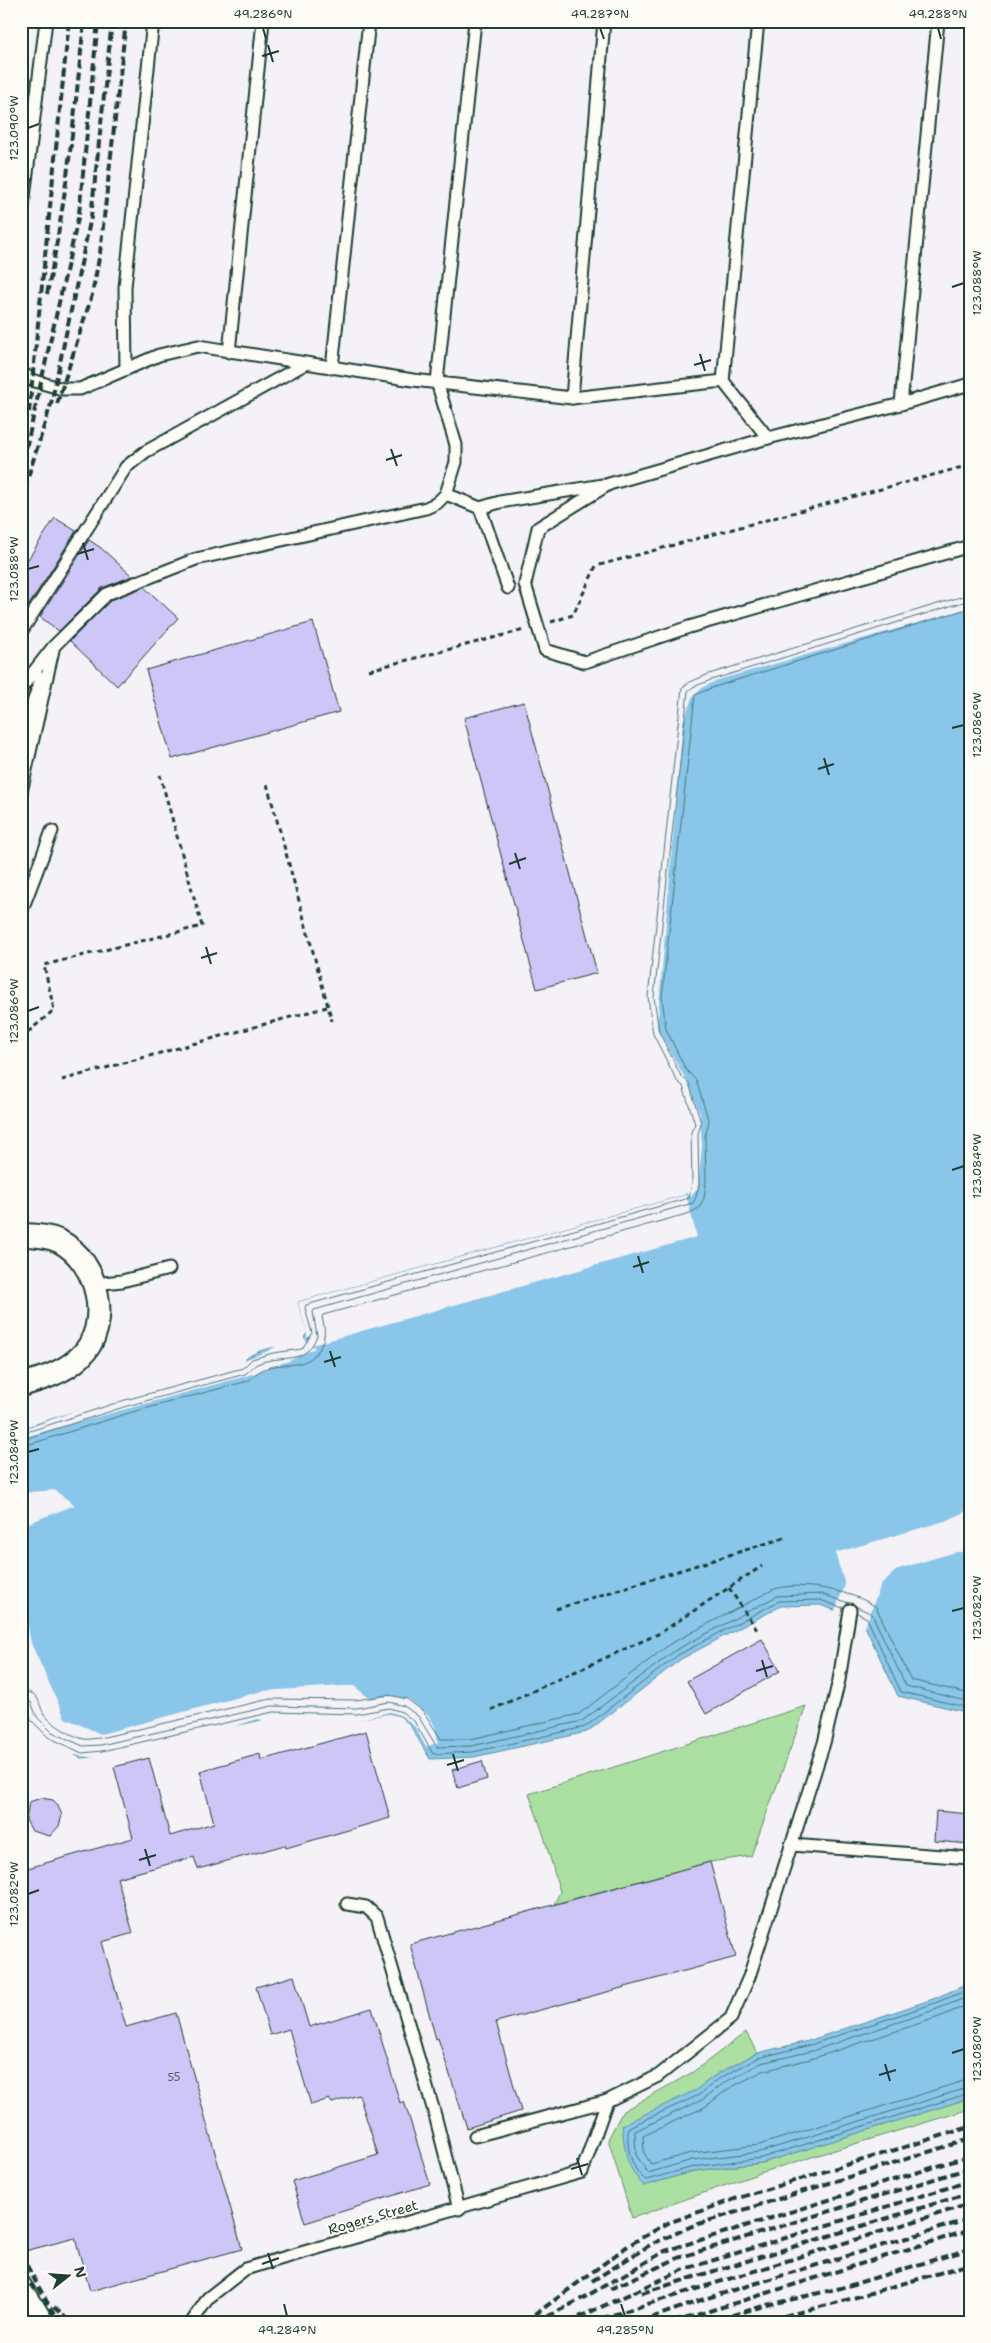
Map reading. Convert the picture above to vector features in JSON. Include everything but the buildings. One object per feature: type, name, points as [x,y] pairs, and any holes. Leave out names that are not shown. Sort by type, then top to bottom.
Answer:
[{"type":"street","points":[[21,1235],[59,1241],[84,1265],[94,1284],[98,1321],[92,1340],[80,1357],[50,1377],[21,1385]]},
{"type":"street","points":[[21,2288],[42,2322]]},
{"type":"street","points":[[21,2293],[37,2322]]},
{"type":"lane","points":[[21,221],[46,21]]},
{"type":"lane","points":[[126,370],[125,287],[153,21]]},
{"type":"lane","points":[[229,352],[263,21]]},
{"type":"lane","points":[[332,368],[369,21]]},
{"type":"lane","points":[[21,688],[54,646],[107,594],[196,559],[426,508],[437,503],[446,494],[456,462],[456,445],[437,382],[475,21]]},
{"type":"lane","points":[[572,398],[604,21]]},
{"type":"lane","points":[[758,21],[723,381],[768,438]]},
{"type":"lane","points":[[901,404],[938,21]]},
{"type":"lane","points":[[21,372],[32,380],[74,390],[91,386],[172,350],[198,346],[332,368],[572,398],[723,381]]},
{"type":"lane","points":[[21,632],[126,467],[145,452],[305,364]]},
{"type":"lane","points":[[446,494],[480,508],[500,502],[609,484],[768,438],[901,404],[970,384]]},
{"type":"lane","points":[[609,484],[538,528],[525,584],[545,650],[585,662],[689,627],[970,546]]},
{"type":"lane","points":[[480,508],[508,588]]},
{"type":"lane","points":[[21,742],[36,690],[54,646]]},
{"type":"lane","points":[[21,792],[54,646]]},
{"type":"lane","points":[[21,714],[36,690]]},
{"type":"lane","points":[[21,912],[52,830]]},
{"type":"lane","points":[[94,1284],[122,1281],[169,1269]]},
{"type":"lane","points":[[475,2136],[607,2101],[658,2076],[731,2018],[749,1977],[824,1743],[839,1680],[850,1610]]},
{"type":"lane","points":[[791,1845],[970,1858]]},
{"type":"lane","points":[[347,1904],[366,1907],[377,1917],[435,2115],[459,2208]]},
{"type":"lane","name":"Rogers Street","points":[[192,2322],[208,2298],[246,2269],[582,2172],[607,2101]]},
{"type":"path","points":[[370,670],[573,615],[596,566],[970,465]]},
{"type":"path","points":[[21,1038],[54,1010],[44,965],[202,926],[160,775]]},
{"type":"path","points":[[267,784],[332,1021]]},
{"type":"path","points":[[62,1080],[327,1008]]},
{"type":"path","points":[[556,1609],[787,1537]]},
{"type":"path","points":[[491,1710],[660,1634],[762,1566]]},
{"type":"path","points":[[729,1588],[757,1630]]},
{"type":"green space","points":[[806,1706],[751,1856],[710,1862],[554,1904],[560,1892],[543,1833],[529,1794]]},
{"type":"green space","points":[[746,2032],[757,2053],[717,2074],[696,2090],[643,2186],[694,2171],[762,2163],[970,2098],[970,2109],[769,2170],[632,2218],[608,2139],[623,2111],[693,2072]]},
{"type":"water","points":[[970,589],[970,1713],[898,1696],[862,1620],[820,1605],[781,1606],[681,1659],[587,1732],[474,1757],[430,1759],[410,1725],[400,1716],[389,1713],[358,1719],[274,1717],[102,1756],[81,1758],[45,1741],[27,1723],[21,1701],[21,1429],[124,1395],[242,1363],[247,1358],[261,1351],[300,1344],[307,1333],[298,1302],[686,1195],[690,1125],[679,1087],[648,1036],[677,685]]},
{"type":"water","points":[[970,1983],[970,2098],[762,2163],[694,2171],[644,2186],[629,2165],[622,2125],[696,2090],[717,2074],[757,2053],[808,2041],[933,1999]]},
{"type":"pier","points":[[970,586],[970,608],[718,680],[703,687],[692,698],[683,722],[657,1028],[690,1087],[700,1114],[702,1146],[698,1189],[690,1197],[684,1191],[684,1128],[688,1124],[677,1090],[672,1087],[646,1037],[642,1026],[640,997],[675,684],[686,675],[706,667]]},
{"type":"pier","points":[[686,1195],[697,1237],[312,1345],[315,1348],[289,1361],[246,1376],[21,1438],[21,1431],[114,1396],[241,1361],[266,1352],[280,1344],[299,1342],[302,1336],[309,1343],[298,1302]]},
{"type":"pier","points":[[54,1490],[75,1505],[29,1523],[21,1533],[21,1493]]},
{"type":"pier","points":[[970,1509],[970,1552],[956,1552],[898,1569],[881,1584],[864,1630],[861,1622],[834,1613],[845,1585],[835,1553],[948,1520]]},
{"type":"pier","points":[[21,1588],[31,1643],[65,1718],[101,1734],[262,1691],[354,1686],[369,1698],[393,1696],[409,1699],[428,1715],[435,1726],[438,1742],[426,1747],[415,1727],[402,1716],[390,1712],[354,1721],[268,1721],[257,1719],[216,1733],[103,1759],[67,1754],[47,1744],[30,1729],[21,1710]]},
{"type":"railway","points":[[29,412],[69,21]]},
{"type":"railway","points":[[47,294],[65,192],[84,21]]},
{"type":"railway","points":[[21,471],[79,214],[98,21]]},
{"type":"railway","points":[[21,499],[51,404],[91,217],[112,21]]},
{"type":"railway","points":[[57,404],[92,295],[100,253],[126,21]]},
{"type":"railway","points":[[525,2322],[629,2245],[668,2223],[735,2199],[970,2127]]},
{"type":"railway","points":[[592,2281],[650,2245],[692,2226],[970,2139]]},
{"type":"railway","points":[[537,2322],[665,2251],[970,2156]]},
{"type":"railway","points":[[610,2289],[678,2258],[970,2168]]},
{"type":"railway","points":[[568,2322],[685,2269],[970,2181]]},
{"type":"railway","points":[[642,2293],[970,2193]]},
{"type":"railway","points":[[590,2322],[970,2204]]},
{"type":"railway","points":[[640,2322],[704,2299],[970,2219]]},
{"type":"railway","points":[[674,2322],[970,2230]]},
{"type":"railway","points":[[709,2322],[767,2305],[841,2288],[970,2249]]},
{"type":"railway","points":[[21,2255],[58,2322]]},
{"type":"railway","points":[[761,2322],[843,2301],[970,2264]]},
{"type":"railway","points":[[21,2276],[36,2290]]},
{"type":"railway","points":[[54,2307],[70,2322]]}]
